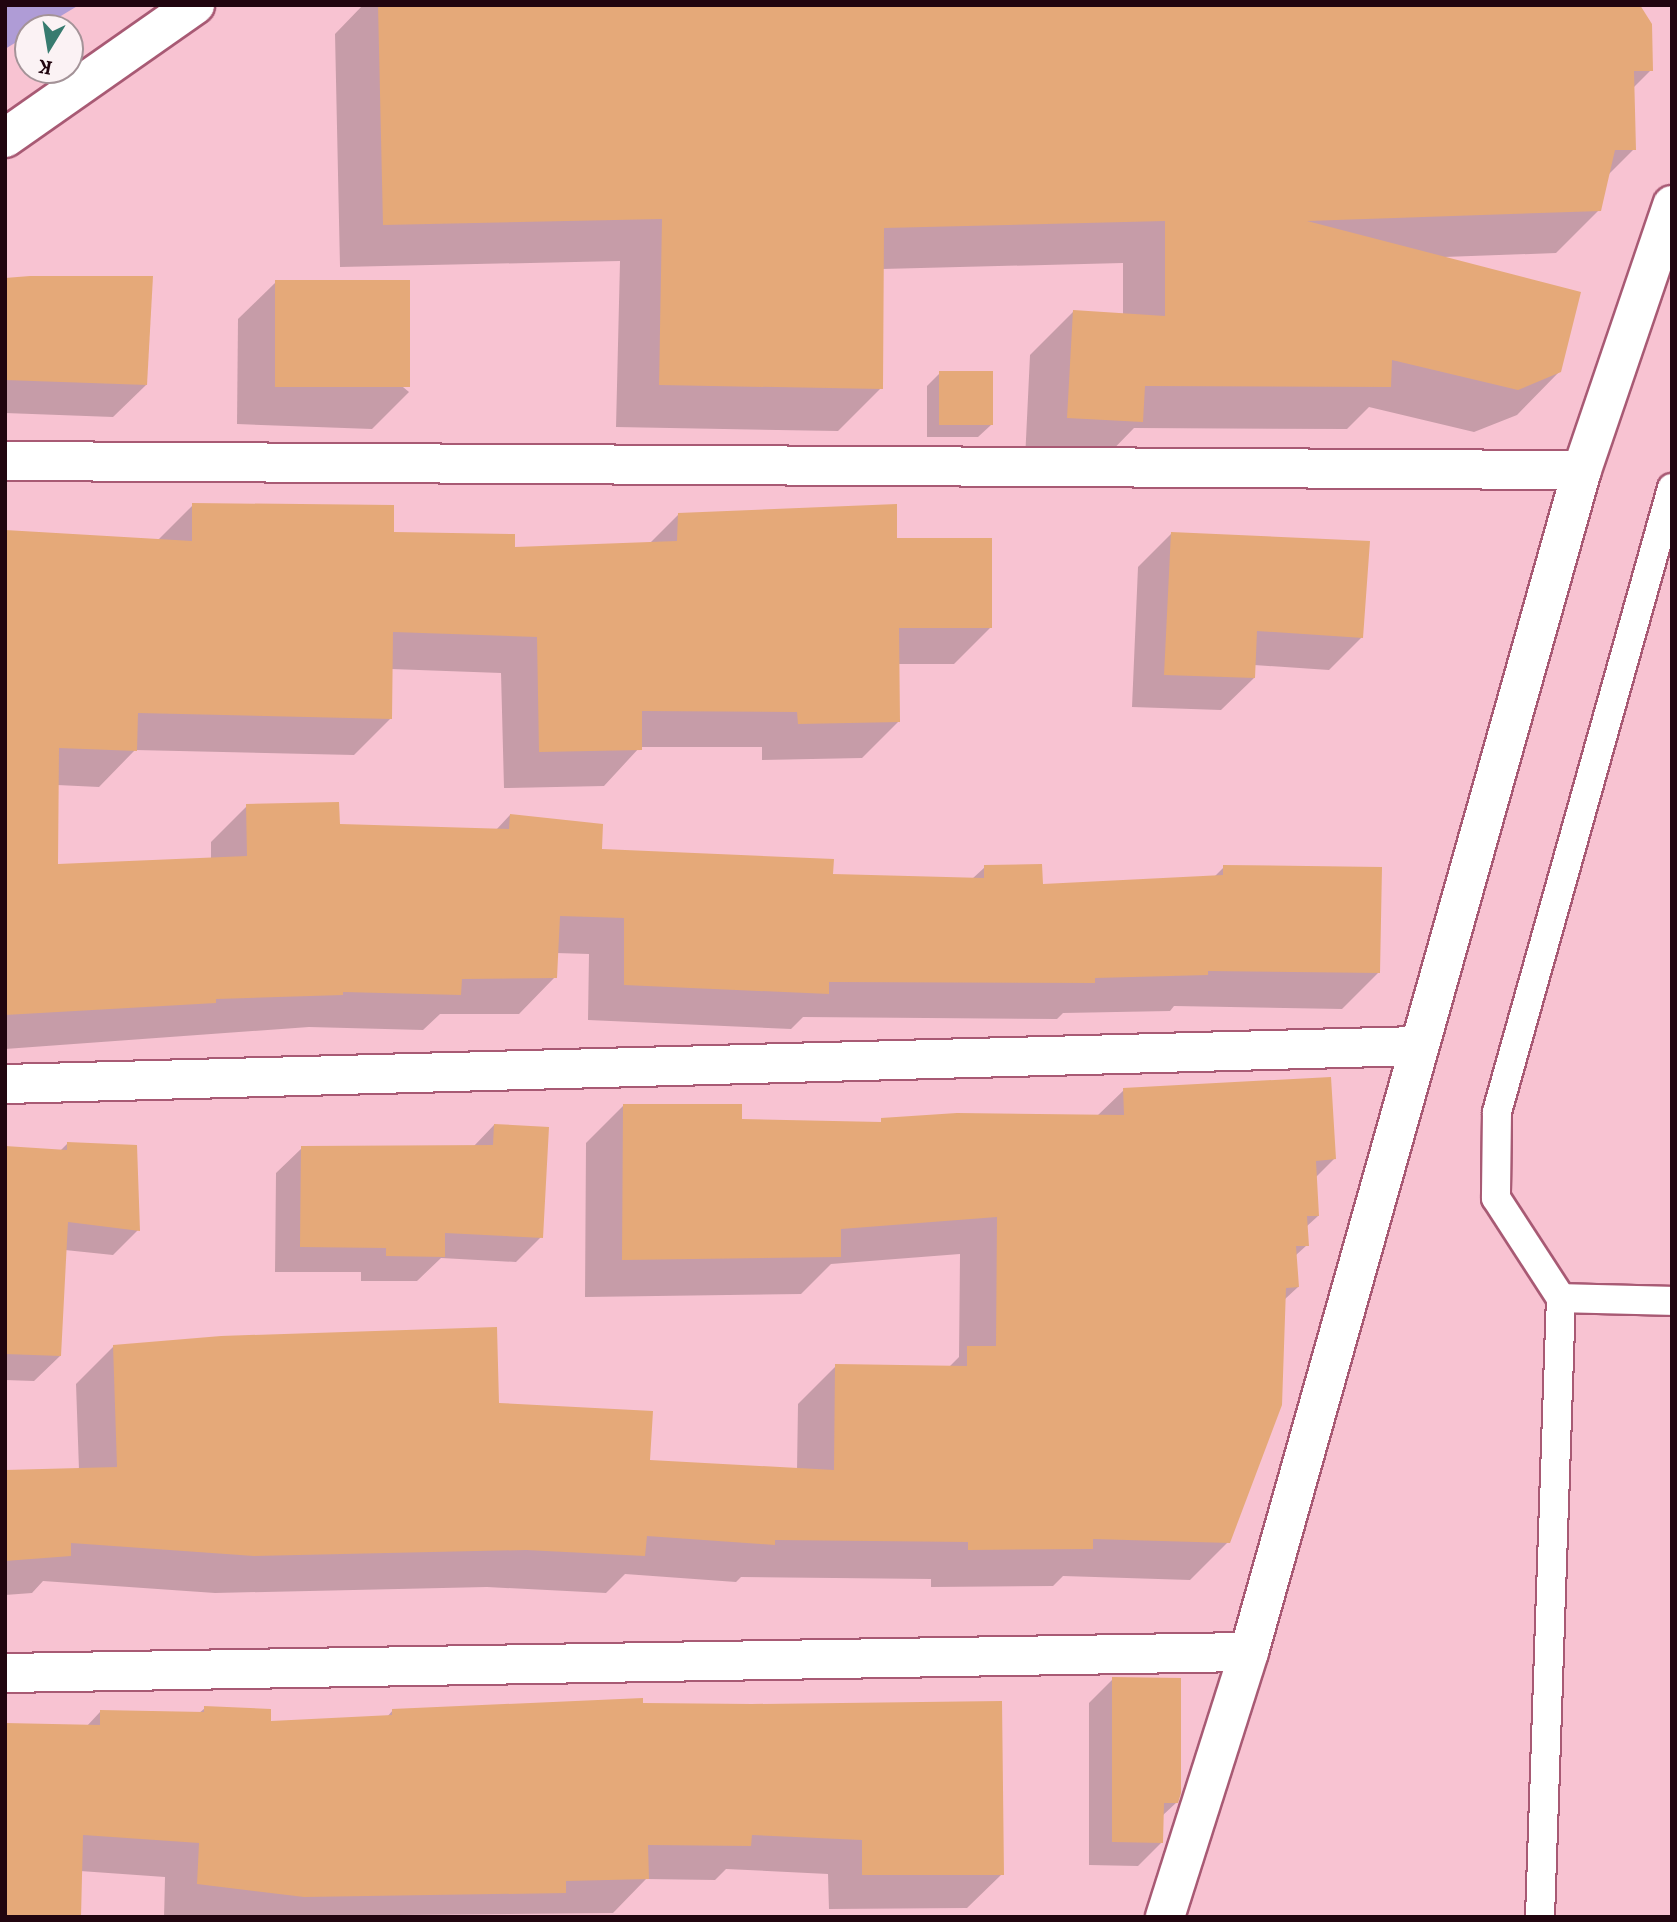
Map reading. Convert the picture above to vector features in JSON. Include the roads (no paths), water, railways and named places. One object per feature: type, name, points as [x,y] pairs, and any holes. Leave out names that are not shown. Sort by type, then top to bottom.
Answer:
[{"type":"street","points":[[5,138],[195,5]]},
{"type":"street","points":[[1165,1917],[1249,1653],[1581,470],[1672,205]]},
{"type":"street","points":[[5,461],[1581,470]]},
{"type":"street","points":[[5,1084],[1418,1046]]},
{"type":"street","points":[[5,1673],[1249,1653]]},
{"type":"lane","points":[[1540,1917],[1561,1298],[1496,1198],[1497,1112],[1672,488]]},
{"type":"lane","points":[[1561,1298],[1672,1301]]}]
